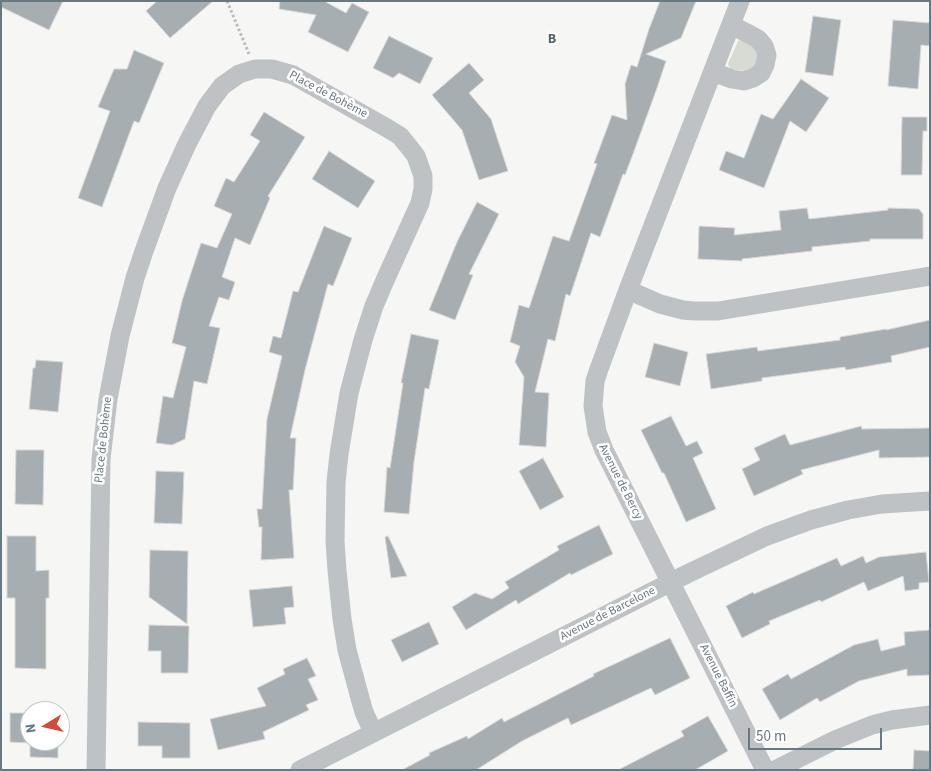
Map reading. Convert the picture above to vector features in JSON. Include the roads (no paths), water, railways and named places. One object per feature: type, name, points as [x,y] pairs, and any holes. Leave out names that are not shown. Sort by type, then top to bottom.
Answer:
[{"type":"street","name":"Avenue de Bercy","points":[[671,583],[596,432],[593,406],[596,381],[628,290],[740,1]]},
{"type":"street","points":[[714,72],[732,79],[744,81],[761,73],[765,65],[767,55],[764,46],[758,39],[731,26]]},
{"type":"street","name":"Place de Bohème","points":[[96,770],[101,459],[108,399],[120,336],[146,244],[167,188],[191,137],[207,106],[222,86],[239,74],[255,69],[272,69],[293,75],[400,136],[416,156],[422,176],[423,189],[420,203],[374,306],[363,340],[349,393],[336,482],[335,541],[342,619],[347,650],[360,698],[373,732]]},
{"type":"street","points":[[628,290],[660,304],[683,310],[718,311],[930,276]]},
{"type":"street","name":"Avenue de Barcelone","points":[[300,770],[746,545],[793,525],[862,507],[901,502],[930,501]]},
{"type":"street","name":"Avenue Baffin","points":[[671,583],[765,770]]},
{"type":"street","points":[[775,770],[844,736],[872,725],[892,720],[930,715]]},
{"type":"district","name":"B","points":[[552,40]]}]
